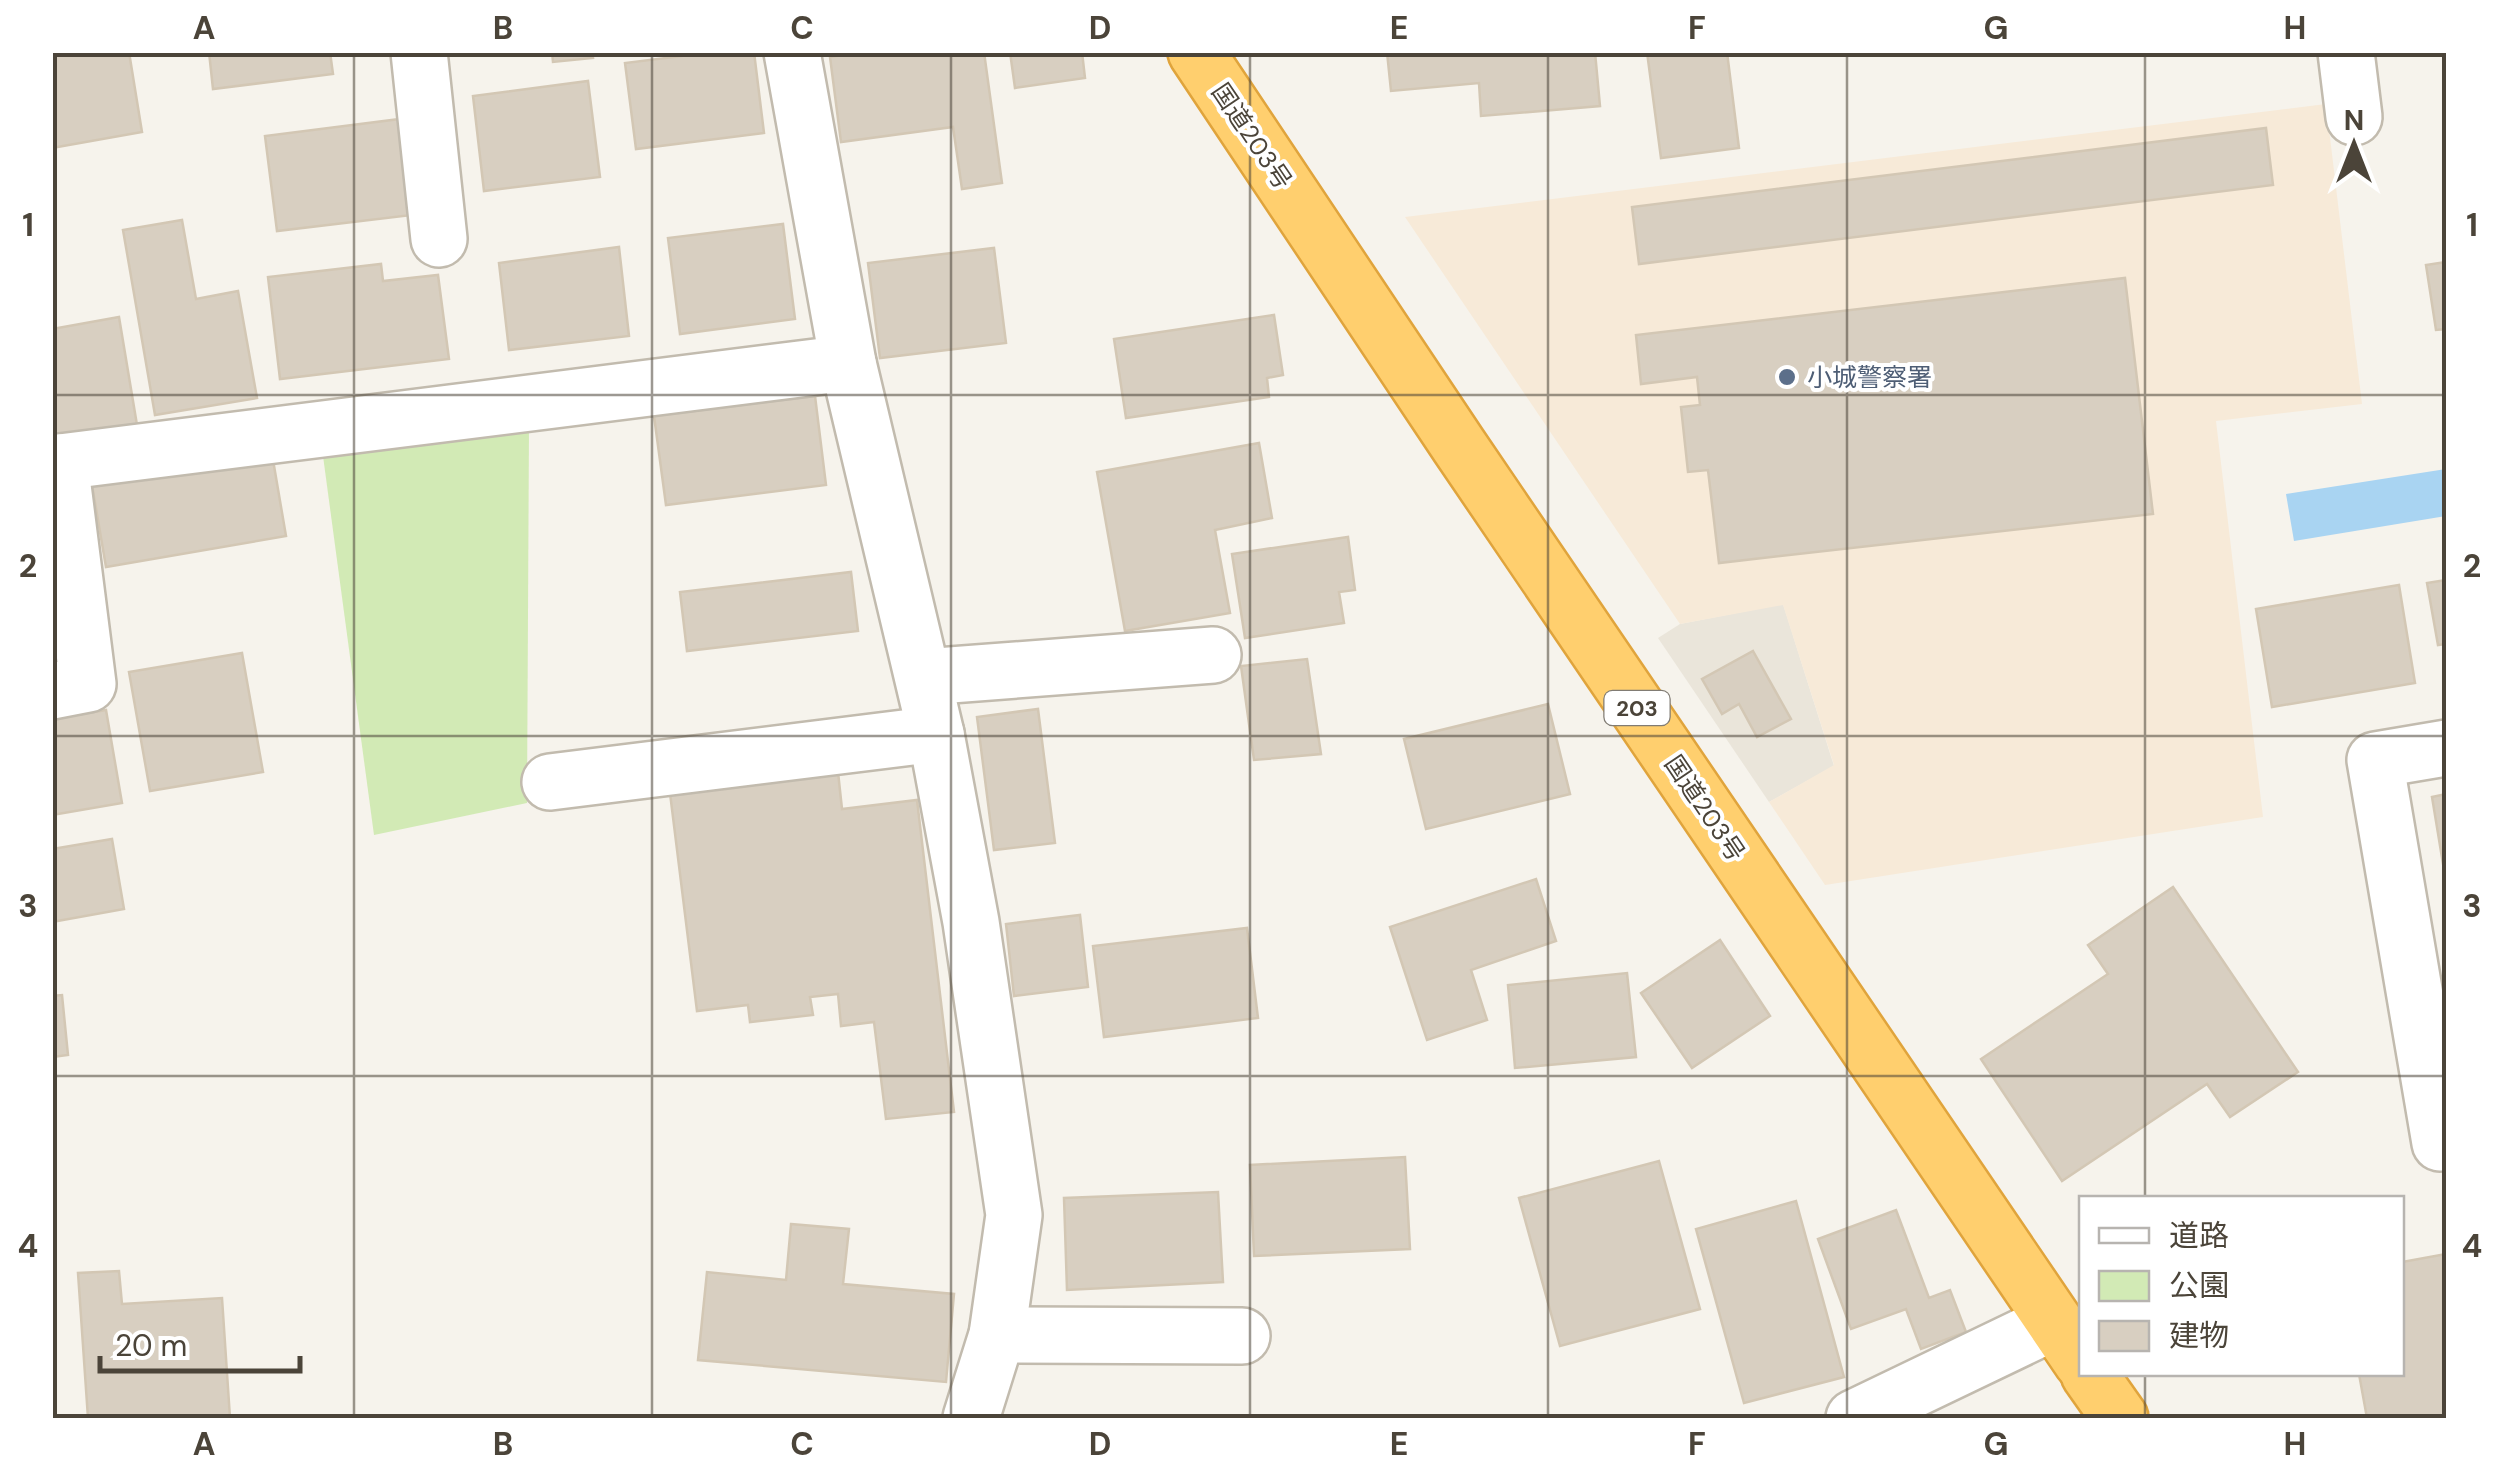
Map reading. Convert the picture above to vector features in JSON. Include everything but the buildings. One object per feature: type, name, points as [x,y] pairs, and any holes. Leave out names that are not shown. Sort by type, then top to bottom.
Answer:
[{"type":"highway","name":"国道203号","points":[[1196,52],[2068,1342]]},
{"type":"highway","points":[[2090,1376],[2120,1418]]},
{"type":"street","points":[[420,52],[439,239]]},
{"type":"street","points":[[792,52],[848,363],[936,734],[971,922],[1014,1215],[997,1335],[971,1418]]},
{"type":"street","points":[[2346,52],[2354,117]]},
{"type":"street","points":[[52,690],[88,684],[56,462],[848,363]]},
{"type":"street","points":[[924,676],[1213,655]]},
{"type":"street","points":[[550,782],[936,734]]},
{"type":"street","points":[[2446,748],[2375,760],[2440,1143],[2446,1142]]},
{"type":"street","points":[[997,1335],[1242,1336]]},
{"type":"street","points":[[1854,1418],[2068,1342]]},
{"type":"shaded area","points":[[2326,104],[2362,404],[2216,421],[2263,817],[1825,885],[1769,802],[1834,765],[1783,605],[1680,624],[1405,217]]},
{"type":"shaded area","points":[[1783,604],[1834,766],[1769,802],[1658,638],[1680,624]]},
{"type":"green space","points":[[529,426],[527,803],[374,835],[323,456]]},
{"type":"water","points":[[2446,469],[2446,516],[2294,541],[2286,494]]},
{"type":"place","name":"小城警察署","points":[[1787,377]]}]
